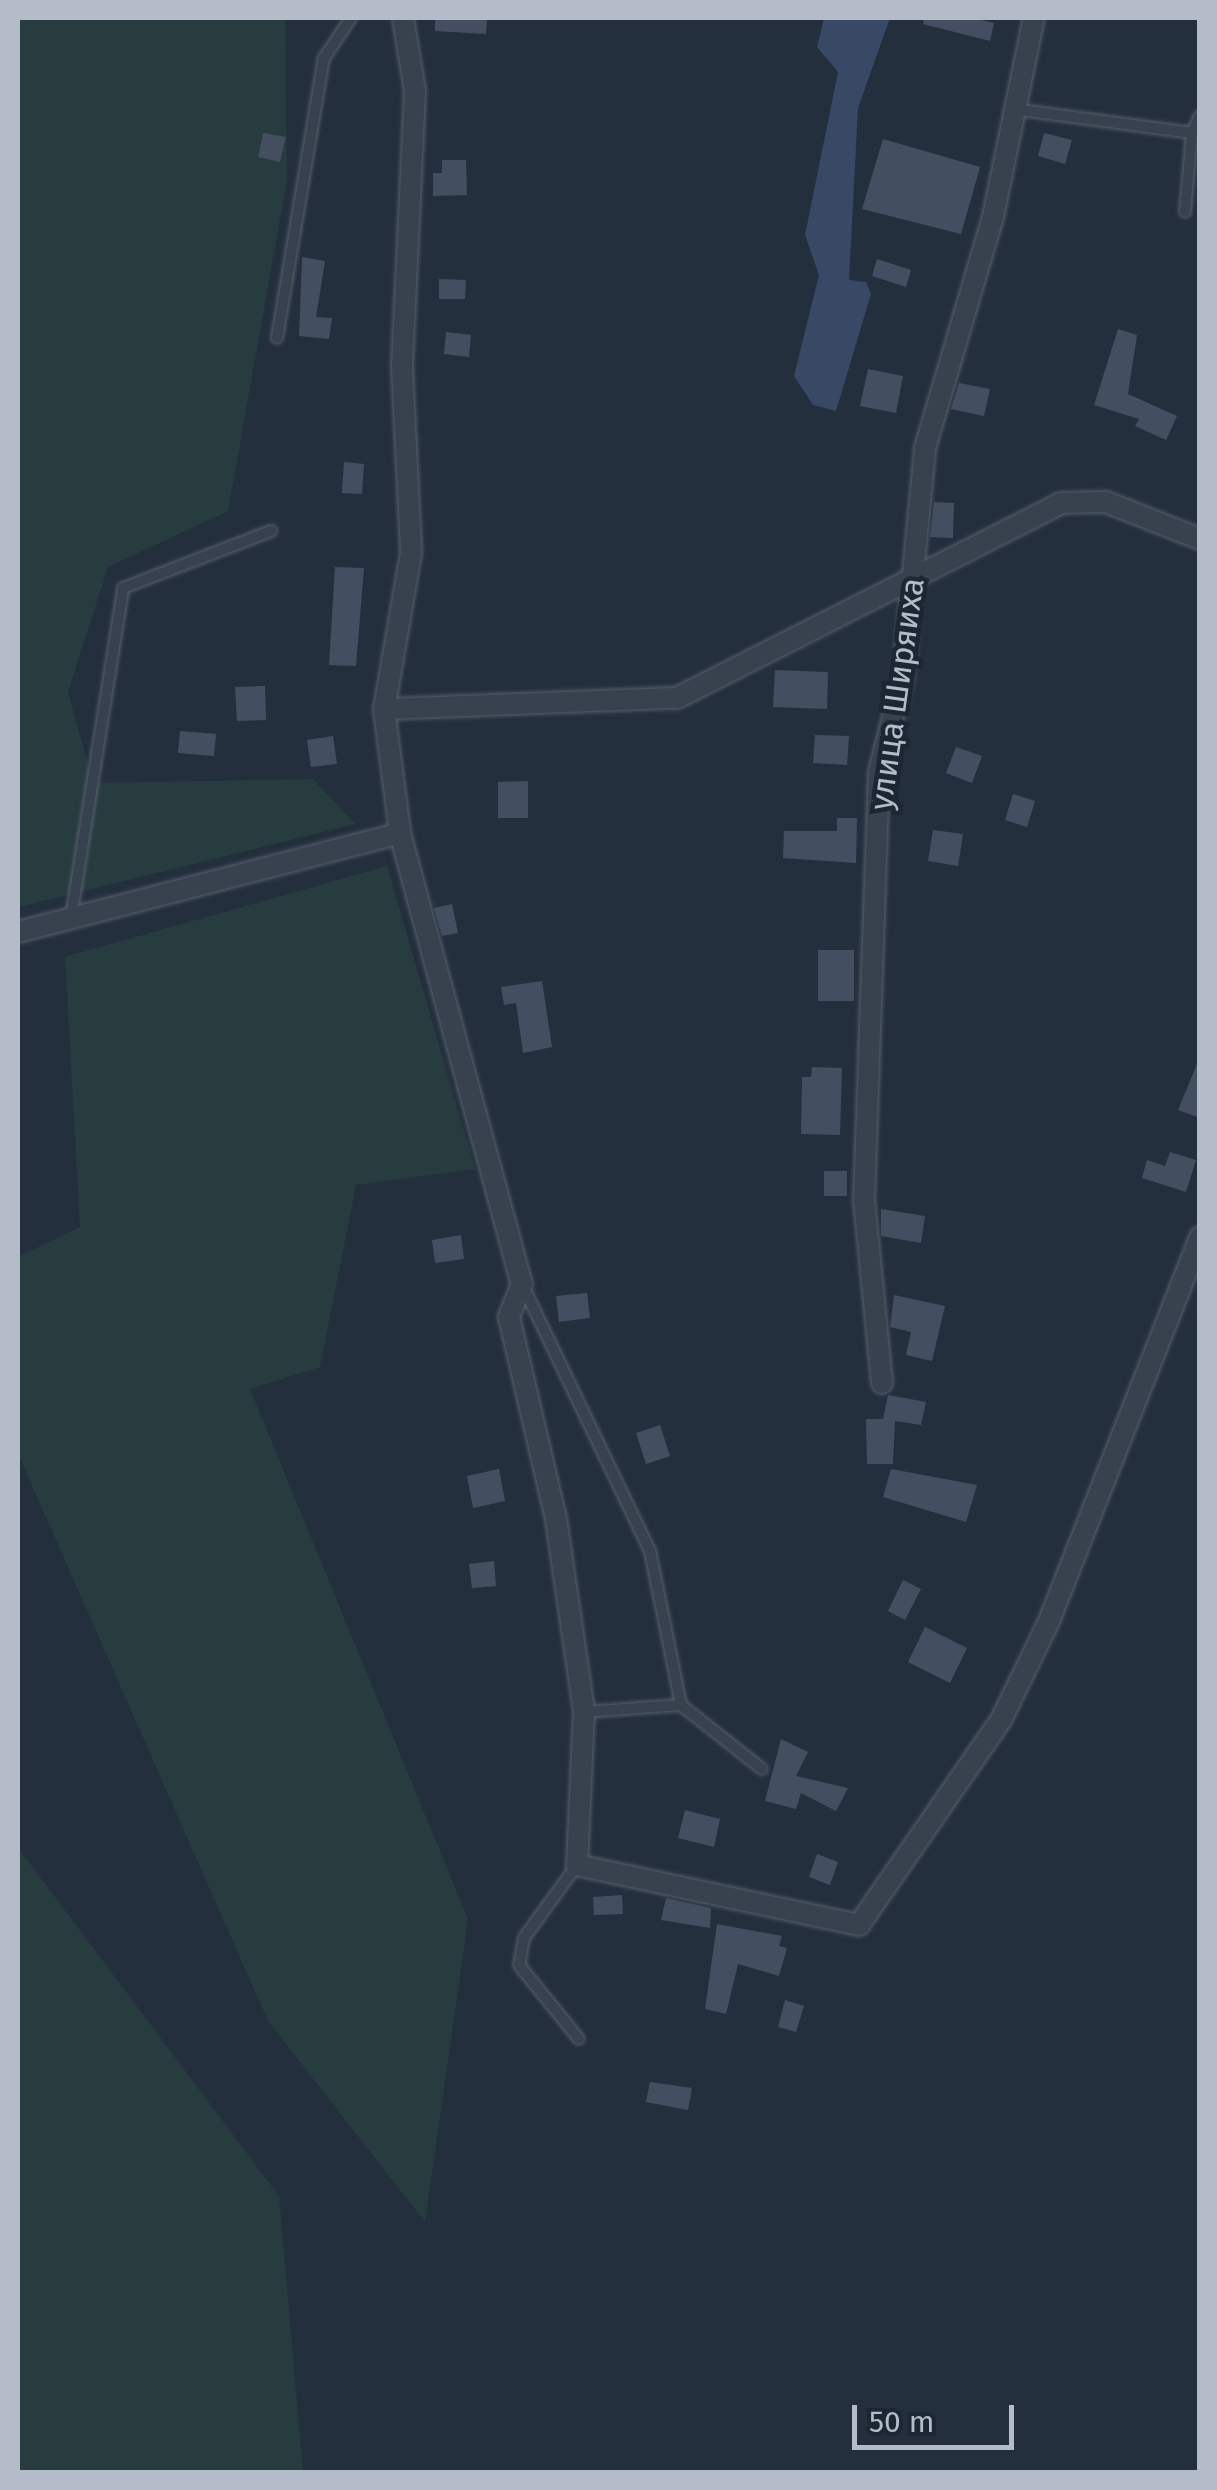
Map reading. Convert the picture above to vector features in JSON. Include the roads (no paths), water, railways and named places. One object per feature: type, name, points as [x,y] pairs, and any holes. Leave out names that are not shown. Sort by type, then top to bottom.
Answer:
[{"type":"street","name":"улица Ширяиха","points":[[882,1383],[864,1202],[880,772],[902,678],[926,448],[993,218],[1012,109],[1034,18]]},
{"type":"street","points":[[409,23],[415,91],[402,366],[412,553],[384,709],[400,833],[522,1284],[509,1317],[556,1519],[584,1712],[577,1865],[858,1925],[1001,1720],[1050,1621],[1200,1237]]},
{"type":"street","points":[[384,709],[677,698],[914,571],[1062,504],[1106,502],[1200,539]]},
{"type":"street","points":[[18,932],[400,833]]},
{"type":"lane","points":[[277,338],[324,58],[351,18]]},
{"type":"lane","points":[[1012,109],[1192,132]]},
{"type":"lane","points":[[1185,212],[1192,132],[1200,116]]},
{"type":"lane","points":[[72,918],[123,588],[271,531]]},
{"type":"lane","points":[[522,1284],[650,1551],[681,1705],[762,1769]]},
{"type":"lane","points":[[584,1712],[681,1705]]},
{"type":"lane","points":[[577,1865],[524,1938],[519,1965],[578,2040]]},
{"type":"water","points":[[824,18],[890,18],[858,108],[849,280],[866,282],[871,294],[836,411],[813,405],[794,376],[819,275],[805,235],[838,72],[817,47]]}]
